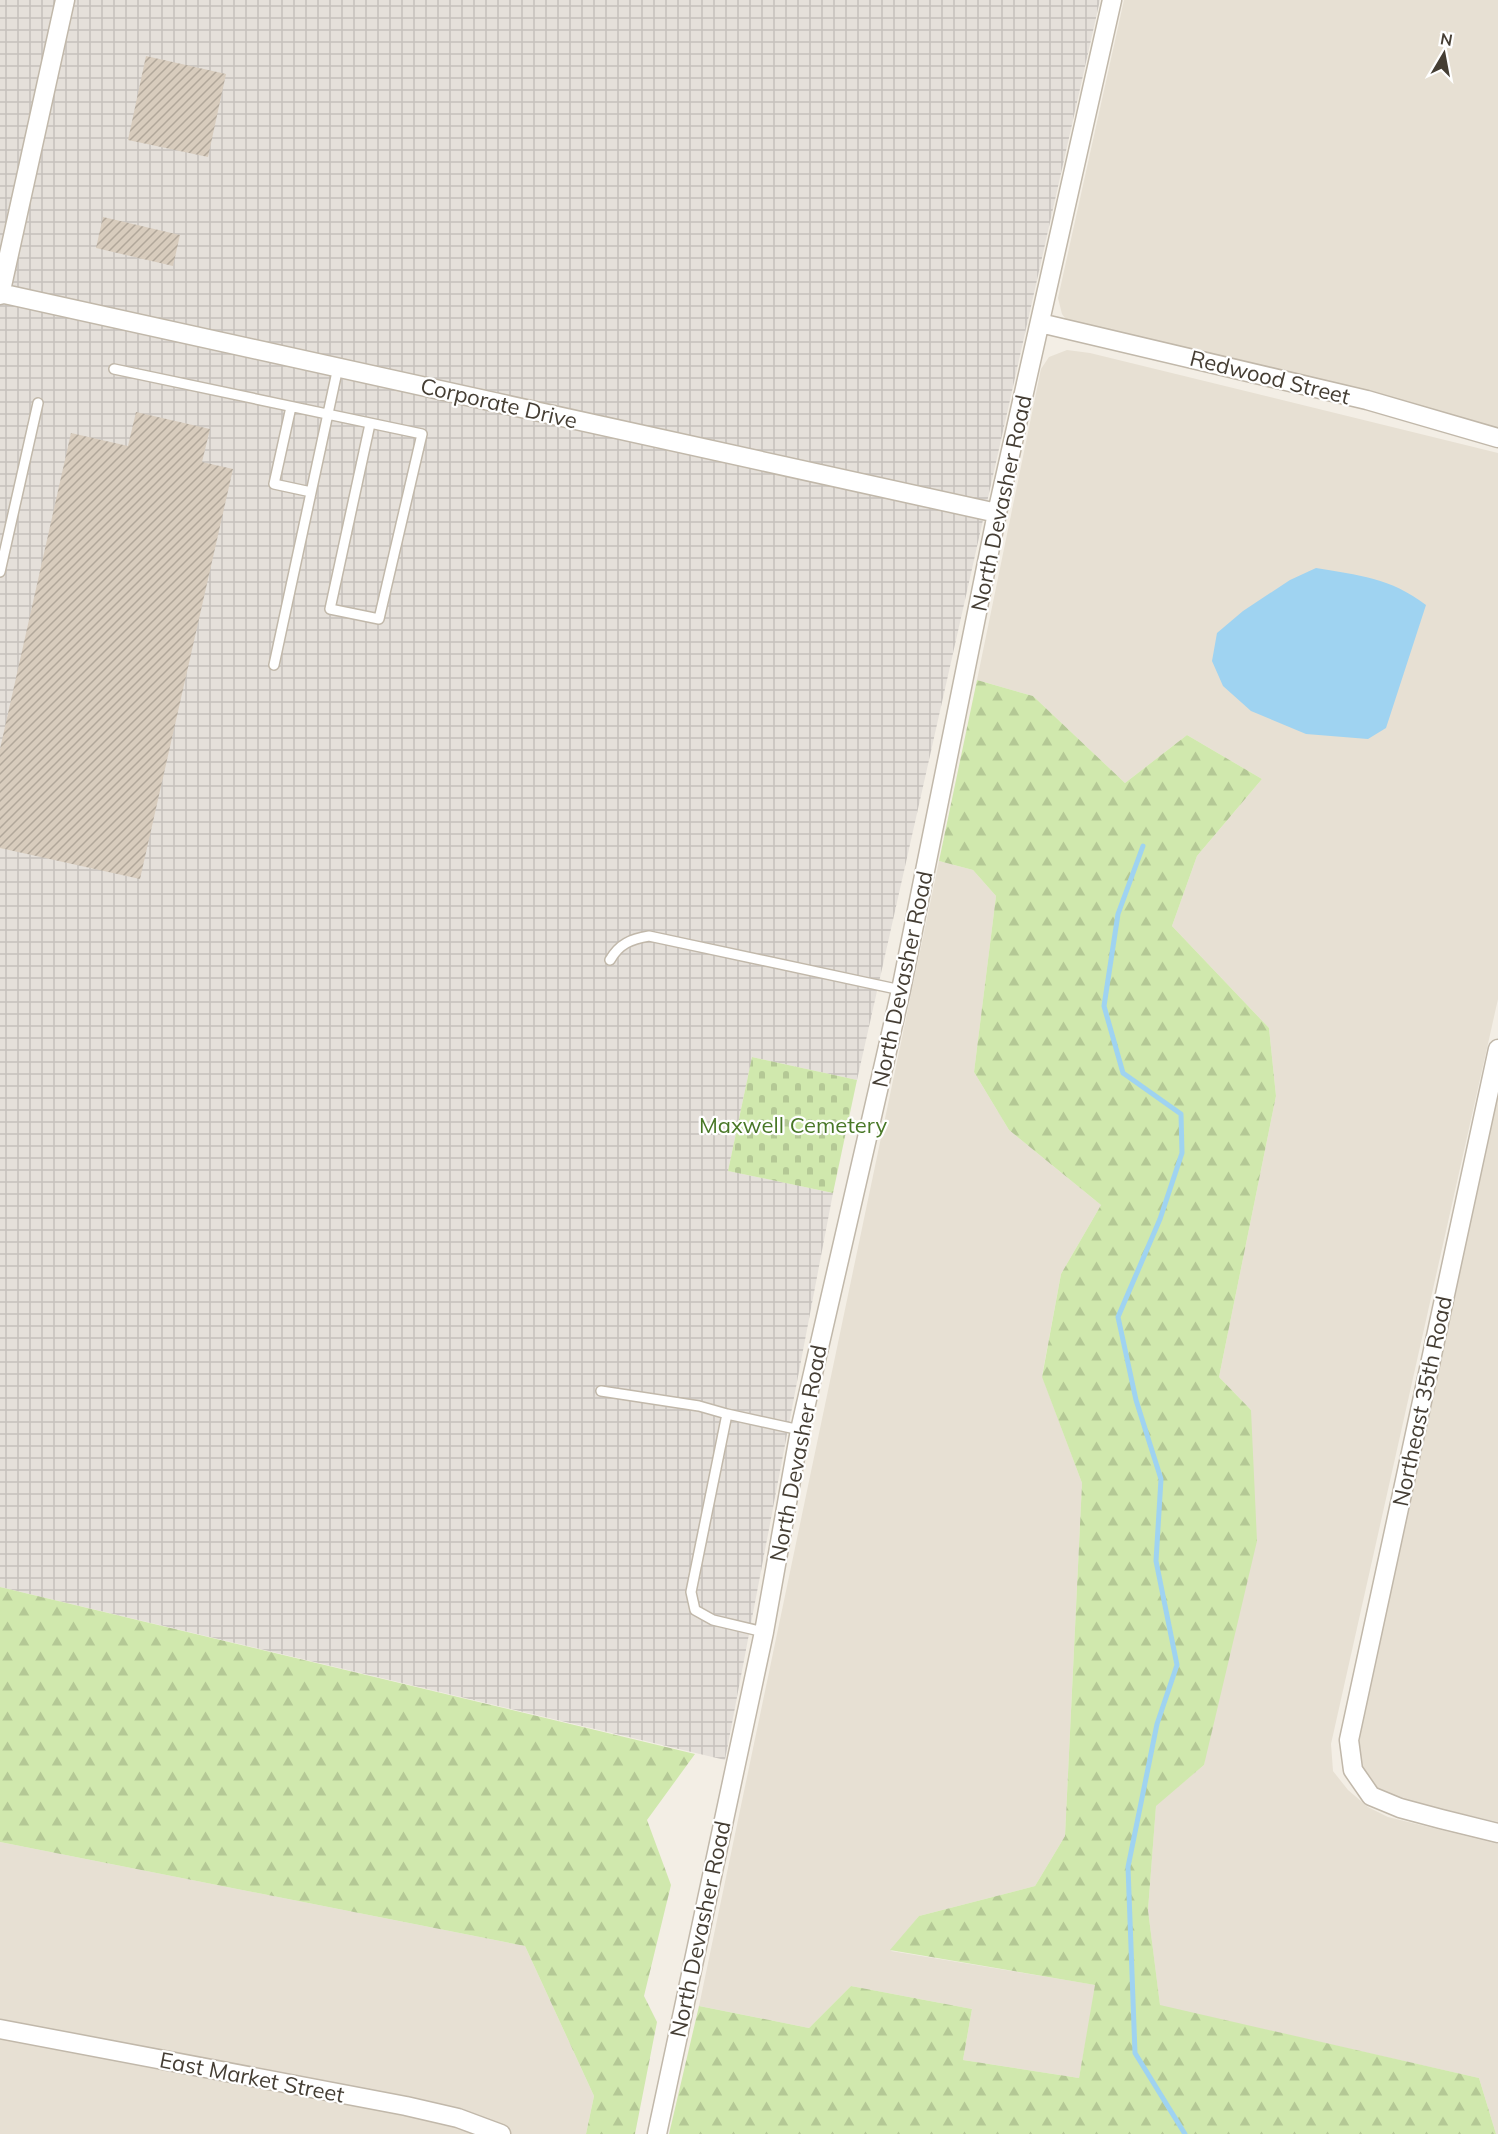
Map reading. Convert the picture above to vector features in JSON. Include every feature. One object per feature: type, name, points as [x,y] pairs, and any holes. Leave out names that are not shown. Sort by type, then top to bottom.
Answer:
[{"type":"street","points":[[0,294],[65,0]]},
{"type":"street","name":"North Devasher Road","points":[[657,2134],[764,1632],[800,1430],[901,990],[997,513],[1112,0]]},
{"type":"street","name":"Corporate Drive","points":[[0,294],[997,513]]},
{"type":"street","name":"Redwood Street","points":[[1040,323],[1367,400],[1498,438]]},
{"type":"street","name":"Northeast 35th Road","points":[[1498,1048],[1349,1740],[1349,1754],[1353,1770],[1371,1796],[1400,1808],[1498,1833]]},
{"type":"street","name":"East Market Street","points":[[0,2029],[406,2106],[458,2118],[501,2134]]},
{"type":"lane","points":[[274,665],[338,367]]},
{"type":"lane","points":[[114,369],[328,415],[370,423],[422,434],[379,619],[330,609],[370,423]]},
{"type":"lane","points":[[0,572],[38,403]]},
{"type":"lane","points":[[291,407],[274,484],[311,492]]},
{"type":"lane","points":[[610,960],[625,943],[649,936],[901,990]]},
{"type":"lane","points":[[601,1391],[699,1406],[800,1430]]},
{"type":"lane","points":[[727,1414],[691,1592],[695,1610],[713,1620],[764,1632]]},
{"type":"shaded area","points":[[0,0],[1100,0],[857,1080],[752,1057],[728,1171],[833,1193],[725,1760],[0,1587]]},
{"type":"shaded area","points":[[1124,0],[1498,0],[1498,432],[1072,328],[1062,314],[1058,298]]},
{"type":"shaded area","points":[[1067,350],[1090,353],[1498,453],[1498,999],[1331,1744],[1333,1771],[1348,1790],[1368,1807],[1388,1817],[1498,1844],[1498,2134],[1496,2134],[1479,2078],[1160,2006],[1148,1910],[1156,1805],[1204,1765],[1251,1410],[1219,1377],[1276,1096],[1269,1028],[1172,926],[1197,856],[1262,779],[1187,735],[1125,783],[1033,696],[977,680],[1041,369],[1049,357]]},
{"type":"shaded area","points":[[939,861],[973,870],[996,896],[974,1072],[1009,1130],[1101,1205],[1061,1274],[1042,1376],[1082,1483],[1065,1836],[1035,1886],[919,1916],[891,1951],[1096,1985],[1079,2078],[963,2060],[972,2009],[851,1986],[809,2028],[699,2006]]},
{"type":"shaded area","points":[[1498,1093],[1498,1822],[1402,1800],[1376,1790],[1361,1775],[1357,1730]]},
{"type":"shaded area","points":[[0,1842],[525,1946],[594,2096],[586,2134],[0,2134]]},
{"type":"green space","points":[[977,680],[1033,696],[1125,783],[1187,735],[1262,779],[1197,856],[1172,926],[1269,1028],[1276,1096],[1219,1377],[1251,1410],[1257,1541],[1204,1765],[1156,1806],[1148,1910],[1160,2005],[1479,2078],[1496,2134],[669,2134],[699,2006],[809,2028],[851,1986],[972,2009],[963,2060],[1079,2078],[1095,1985],[890,1950],[919,1916],[1035,1886],[1065,1836],[1082,1483],[1042,1377],[1061,1274],[1101,1205],[1009,1130],[974,1072],[996,896],[973,870],[939,861]]},
{"type":"green space","name":"Maxwell Cemetery","points":[[752,1057],[857,1080],[833,1193],[728,1171]]},
{"type":"green space","points":[[0,1587],[695,1754],[647,1820],[671,1885],[644,1996],[657,2022],[635,2134],[586,2134],[594,2096],[525,1946],[0,1842]]},
{"type":"water","points":[[1316,568],[1387,583],[1426,605],[1386,728],[1368,739],[1306,734],[1251,711],[1223,686],[1212,661],[1217,633],[1243,611],[1290,580]]},
{"type":"building","points":[[146,56],[226,74],[208,157],[128,140]]},
{"type":"building","points":[[103,217],[180,235],[173,266],[96,248]]},
{"type":"building","points":[[136,412],[210,429],[202,462],[233,469],[140,879],[0,848],[0,749],[71,433],[128,446]]},
{"type":"waterway","points":[[1143,846],[1118,914],[1104,1006],[1123,1073],[1181,1114],[1182,1153],[1160,1219],[1118,1317],[1136,1400],[1161,1479],[1156,1561],[1177,1665],[1157,1724],[1128,1867],[1135,2053],[1185,2134]]}]
